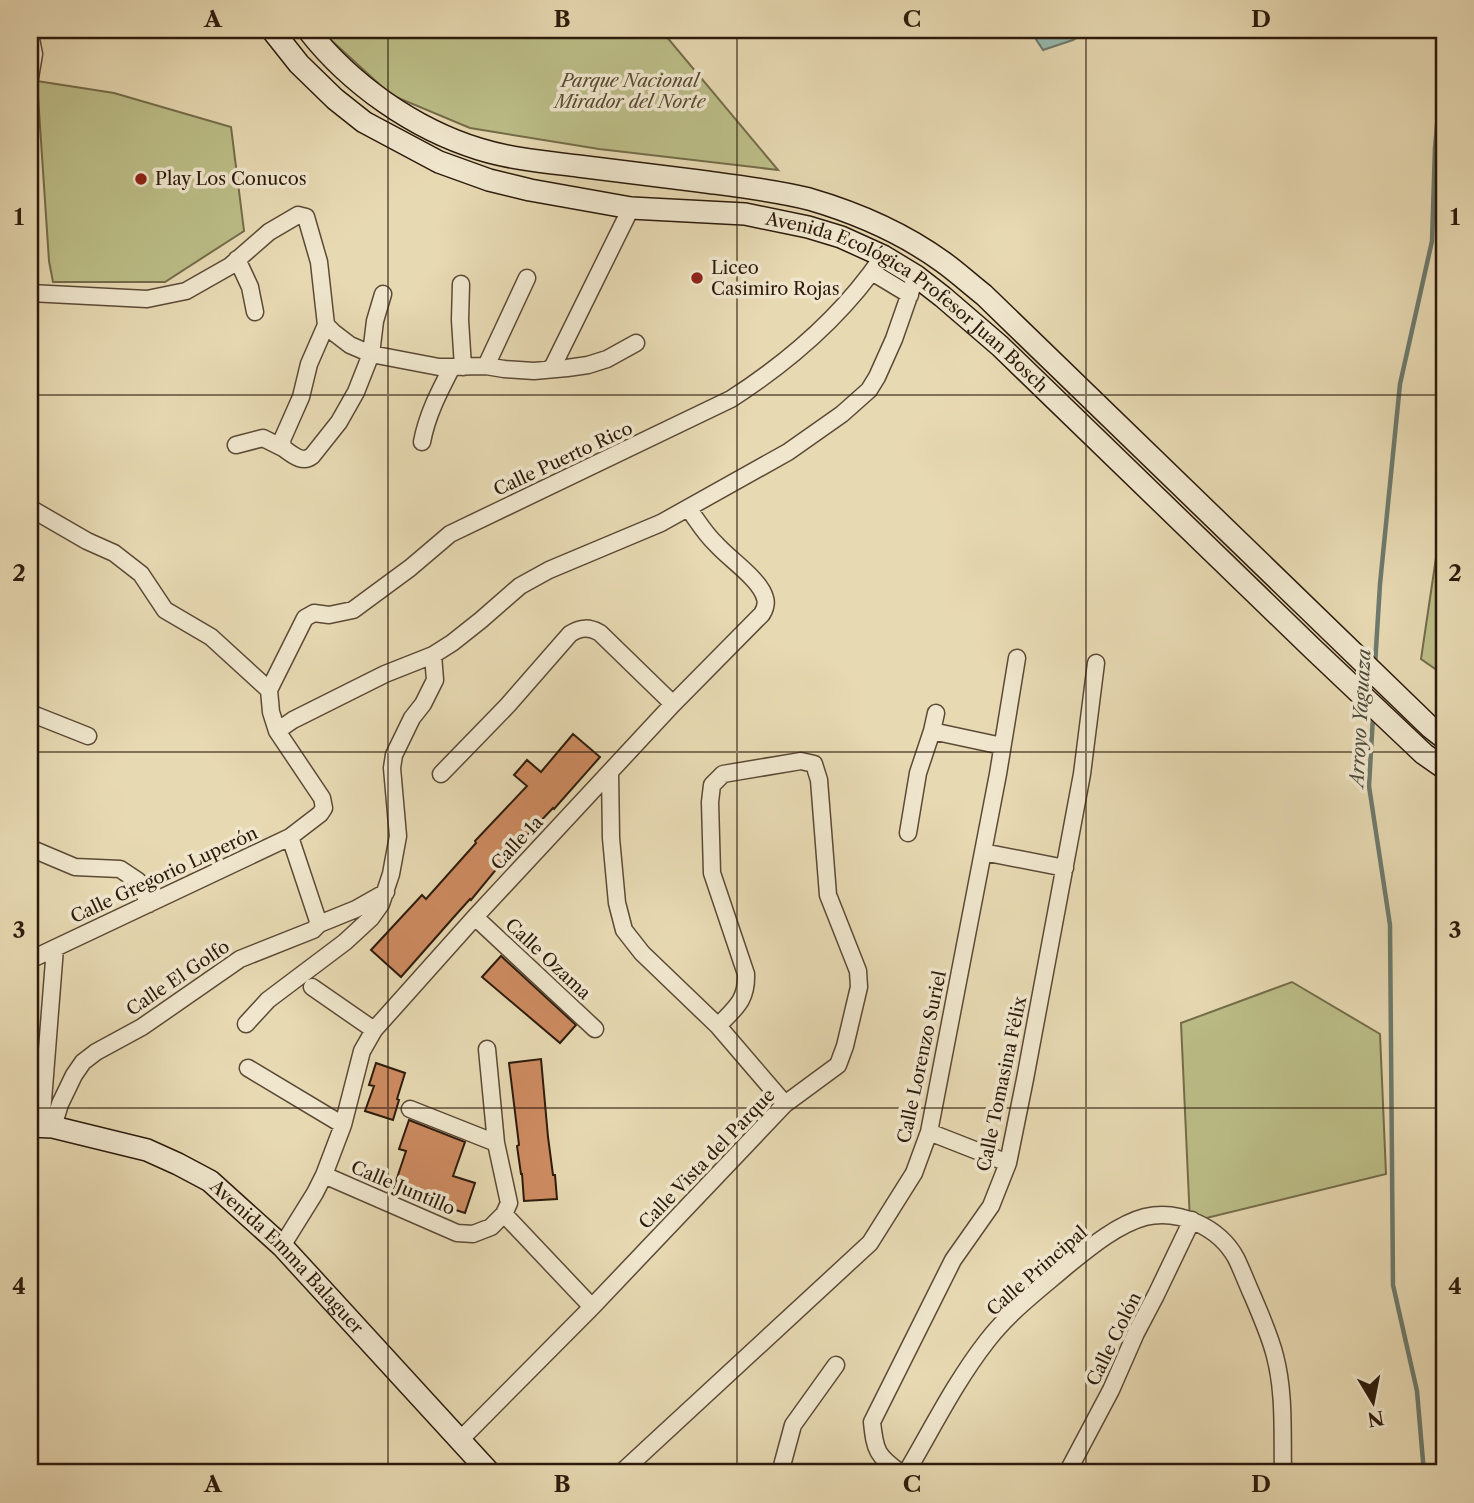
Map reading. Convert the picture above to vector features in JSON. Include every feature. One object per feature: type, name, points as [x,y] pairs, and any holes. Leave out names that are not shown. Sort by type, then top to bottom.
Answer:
[{"type":"street","name":"Avenida Ecológica Profesor Juan Bosch","points":[[272,30],[299,64],[335,99],[364,122],[439,162],[489,180],[530,190],[631,208],[745,214],[841,237],[1000,346],[1313,649],[1424,754],[1444,768]]},
{"type":"street","name":"Avenida Ecológica Profesor Juan Bosch","points":[[308,30],[350,76],[407,117],[440,134],[479,149],[527,160],[756,188],[808,199],[860,216],[943,262],[984,295],[1437,732]]},
{"type":"street","points":[[30,34],[34,54],[30,78]]},
{"type":"street","points":[[548,370],[553,366],[631,208]]},
{"type":"street","points":[[30,293],[147,299],[186,291],[230,266],[269,232],[298,215],[306,217],[319,262],[326,325],[309,364],[301,397],[282,440],[283,448]]},
{"type":"street","points":[[237,259],[250,288],[255,312]]},
{"type":"street","name":"Calle Puerto Rico","points":[[269,690],[305,618],[314,613],[329,615],[353,610],[450,534],[731,399],[766,377],[839,312],[877,264]]},
{"type":"street","points":[[486,366],[527,278]]},
{"type":"street","points":[[422,442],[435,398],[458,367],[461,284]]},
{"type":"street","points":[[277,731],[293,720],[385,674],[433,655],[535,577],[661,523],[788,452],[857,402],[869,390],[885,362],[913,286]]},
{"type":"street","points":[[236,445],[263,438],[300,459],[312,456],[339,422],[356,392],[371,354],[375,321],[383,294]]},
{"type":"street","points":[[326,325],[349,345],[371,354],[439,367],[486,366],[548,370],[588,365],[607,359],[636,343]]},
{"type":"street","points":[[30,508],[87,541],[114,553],[141,574],[165,610],[211,637],[269,690]]},
{"type":"street","name":"Calle 1a","points":[[282,1246],[324,1175],[342,1125],[362,1051],[374,1030],[673,704],[762,614],[765,596],[754,581],[714,543],[688,508]]},
{"type":"street","points":[[1239,577],[1258,559]]},
{"type":"street","points":[[440,774],[576,630],[584,628],[600,632],[673,704]]},
{"type":"street","points":[[246,1024],[268,1000],[345,942],[371,918],[381,904],[391,874],[398,836],[392,768],[394,755],[435,680],[433,655]]},
{"type":"street","name":"Calle Lorenzo Suriel","points":[[621,1473],[870,1243],[914,1173],[929,1132],[1017,658]]},
{"type":"street","name":"Calle Tomasina Félix","points":[[904,1473],[885,1462],[874,1446],[872,1422],[953,1260],[991,1206],[1008,1163],[1082,774],[1096,663]]},
{"type":"street","name":"Calle Gregorio Luperón","points":[[30,960],[290,837],[320,814],[324,808],[322,798],[277,731],[271,712],[269,690]]},
{"type":"street","points":[[30,713],[88,736]]},
{"type":"street","points":[[908,833],[918,773],[936,713]]},
{"type":"street","points":[[932,731],[1002,746]]},
{"type":"street","name":"Calle Vista del Parque","points":[[460,1440],[592,1307],[785,1104],[838,1065],[859,987],[858,971],[828,895],[819,780],[814,764],[801,761],[723,774],[712,785],[712,873],[746,974],[747,987],[741,1002],[718,1026]]},
{"type":"street","points":[[610,772],[611,838],[617,903],[624,930],[642,953],[718,1026],[785,1104]]},
{"type":"street","points":[[290,837],[319,924]]},
{"type":"street","points":[[30,848],[75,867],[120,869],[138,881],[149,904]]},
{"type":"street","points":[[983,852],[1065,868]]},
{"type":"street","name":"Calle El Golfo","points":[[41,1126],[60,1104],[83,1062],[96,1052],[142,1027],[240,959],[313,930],[319,924],[356,909],[386,892]]},
{"type":"street","name":"Calle Ozama","points":[[475,917],[595,1029]]},
{"type":"street","points":[[41,1126],[55,948]]},
{"type":"street","points":[[312,987],[374,1030]]},
{"type":"street","points":[[487,1049],[496,1143],[509,1203],[504,1214],[592,1307]]},
{"type":"street","points":[[248,1068],[342,1125]]},
{"type":"street","points":[[410,1109],[496,1143]]},
{"type":"street","name":"Avenida Emma Balaguer","points":[[41,1126],[147,1150],[210,1181],[282,1246],[489,1473]]},
{"type":"street","points":[[929,1132],[1008,1163]]},
{"type":"street","name":"Calle Juntillo","points":[[324,1175],[457,1233],[473,1234],[491,1227],[504,1214]]},
{"type":"street","name":"Calle Principal","points":[[904,1473],[987,1340],[1013,1312],[1114,1231],[1143,1217],[1163,1215],[1192,1220],[1215,1233],[1235,1255],[1275,1356],[1282,1401],[1283,1473]]},
{"type":"street","name":"Calle Colón","points":[[1067,1473],[1111,1390],[1192,1220]]},
{"type":"street","points":[[780,1473],[793,1425],[836,1365]]},
{"type":"green space","name":"Parque Nacional Mirador del Norte","points":[[320,30],[661,30],[778,170],[599,149],[470,128],[391,95]]},
{"type":"green space","name":"Play Los Conucos","points":[[37,81],[114,93],[231,127],[244,231],[165,282],[53,282],[49,261]]},
{"type":"green space","points":[[1444,520],[1444,675],[1421,659],[1441,524]]},
{"type":"green space","points":[[1292,982],[1380,1034],[1386,1174],[1190,1222],[1181,1023]]},
{"type":"water","points":[[1030,30],[1090,30],[1073,40],[1043,50]]},
{"type":"building","points":[[573,734],[600,757],[554,809],[517,844],[471,900],[401,977],[371,950],[422,895],[426,899],[475,841],[527,786],[514,775],[527,760],[541,772]]},
{"type":"building","points":[[501,956],[576,1025],[560,1043],[482,977]]},
{"type":"building","points":[[541,1059],[557,1199],[524,1201],[509,1063]]},
{"type":"building","points":[[376,1063],[405,1073],[393,1120],[365,1111],[374,1086],[369,1085]]},
{"type":"building","points":[[409,1120],[465,1142],[453,1176],[475,1183],[465,1213],[393,1190],[406,1151],[399,1149]]},
{"type":"waterway","name":"Arroyo Yaguaza","points":[[1375,665],[1380,584],[1400,384],[1432,241],[1435,148],[1444,48]]},
{"type":"waterway","name":"Arroyo Yaguaza","points":[[1373,716],[1369,786],[1390,925],[1393,1285],[1417,1391],[1424,1473]]},
{"type":"place","name":"Play Los Conucos","points":[[141,179]]},
{"type":"place","name":"Liceo Casimiro Rojas","points":[[697,278]]}]
